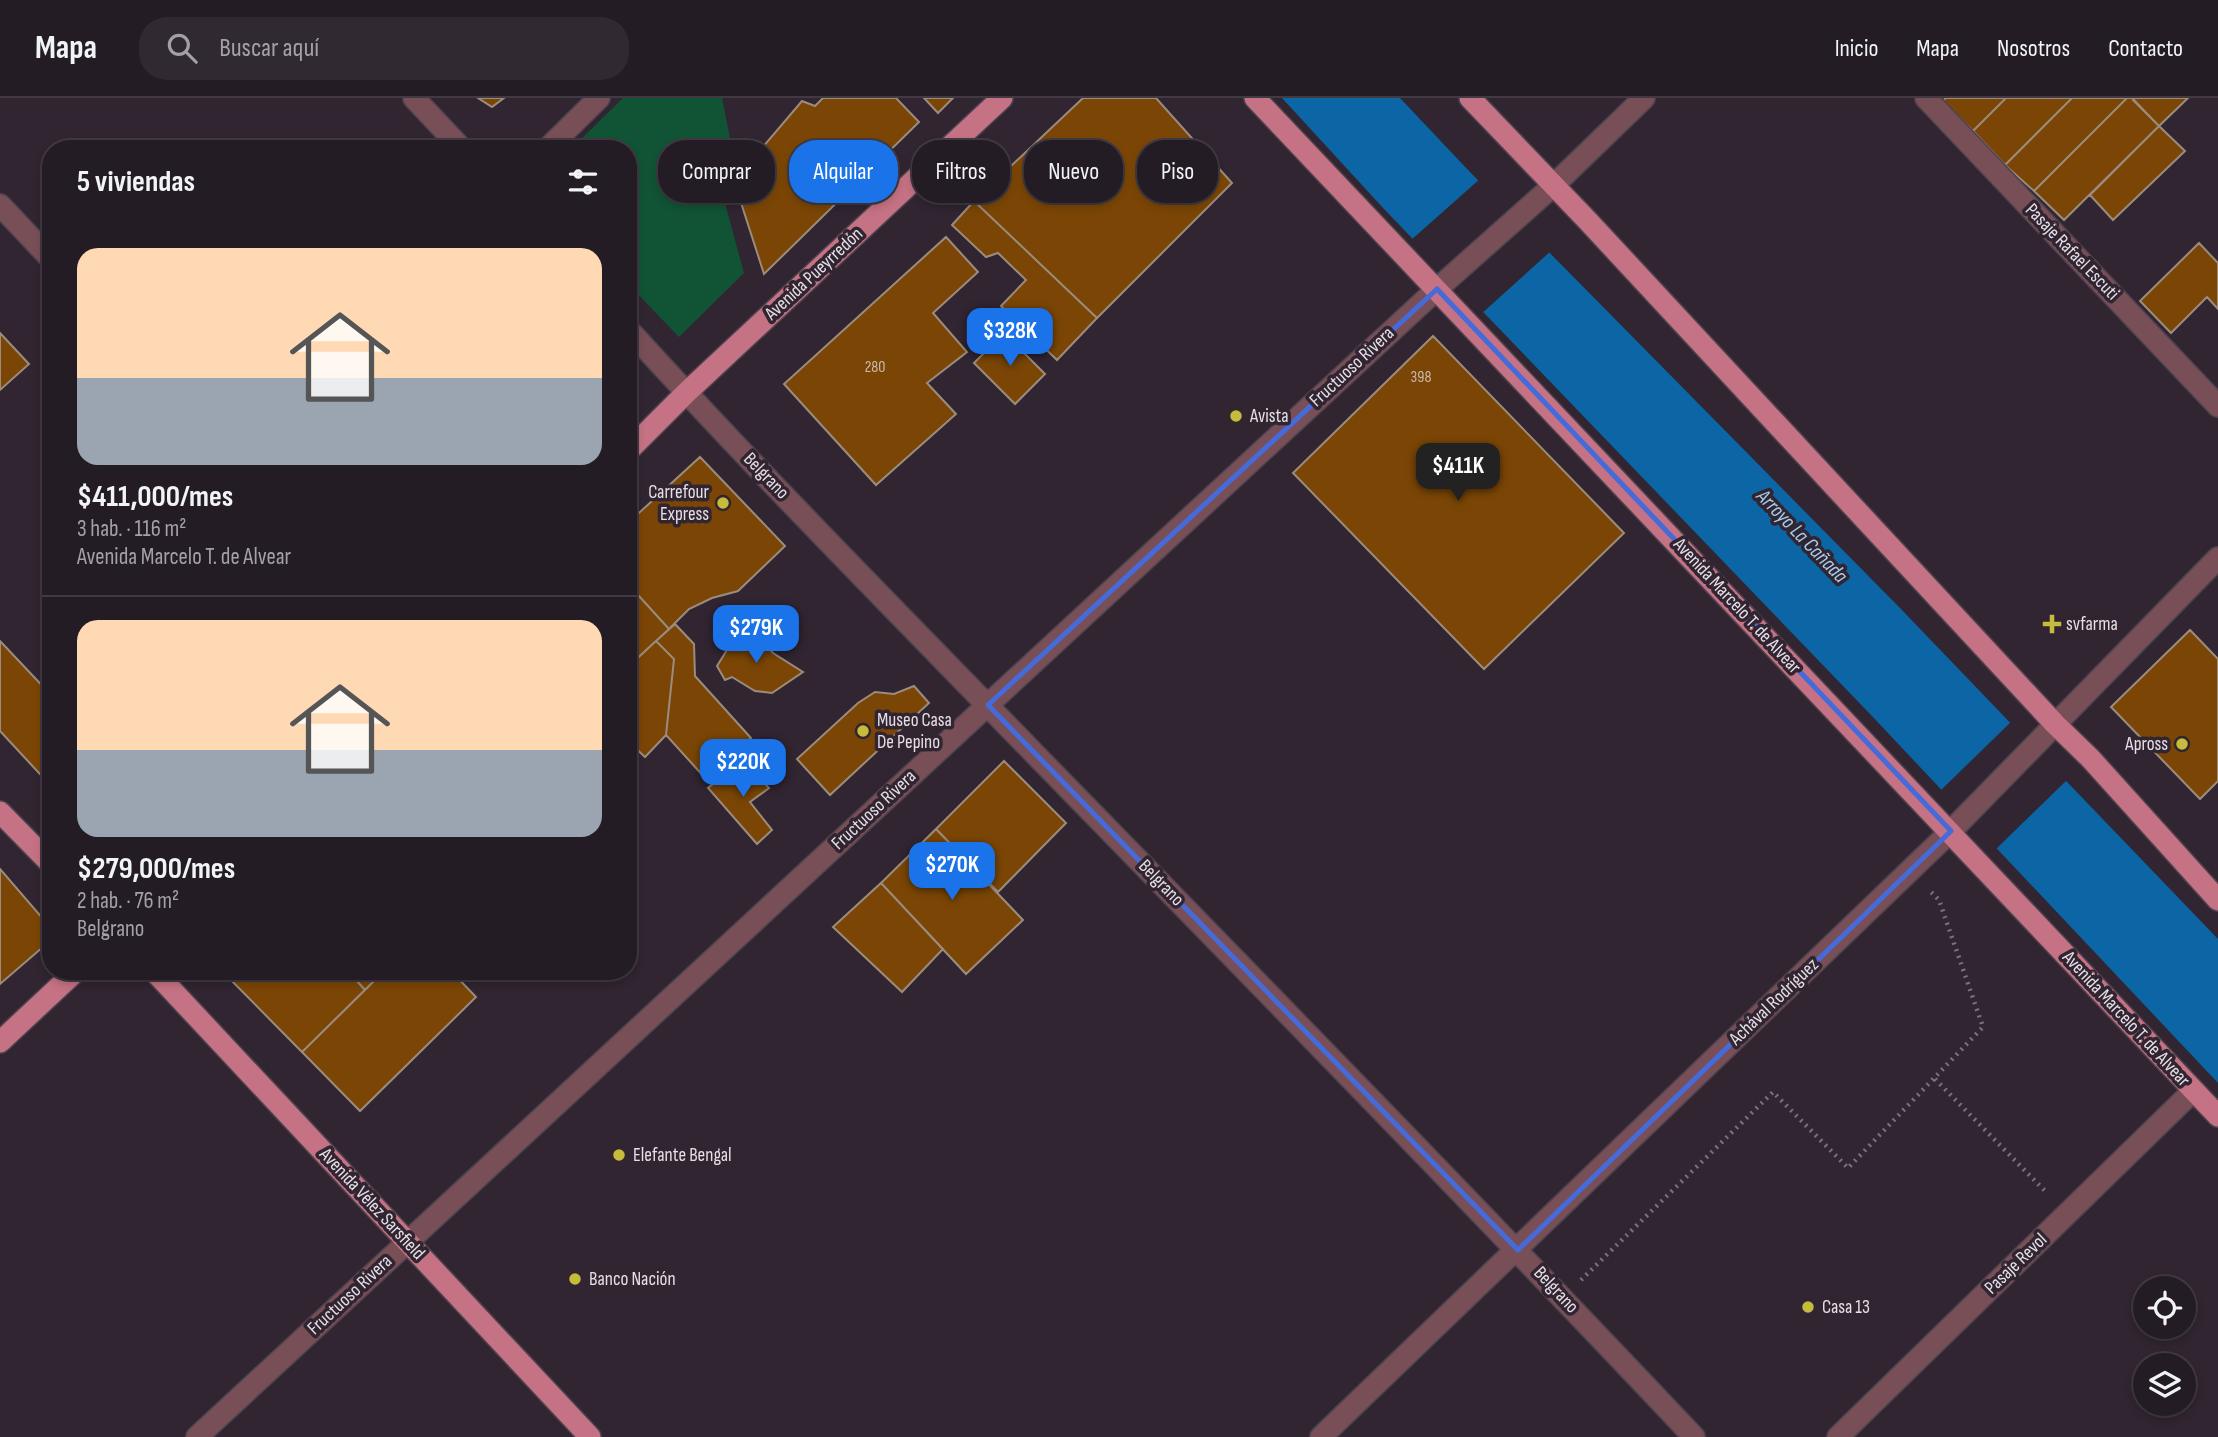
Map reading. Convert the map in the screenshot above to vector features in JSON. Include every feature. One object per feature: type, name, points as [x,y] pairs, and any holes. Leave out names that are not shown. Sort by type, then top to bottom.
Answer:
[{"type":"main road","name":"Avenida Pueyrredón","points":[[637,441],[1002,98]]},
{"type":"main road","name":"Avenida Marcelo T. de Alvear","points":[[1255,98],[1444,282],[2218,1116]]},
{"type":"main road","points":[[1470,98],[1555,185],[2055,724],[2090,758],[2218,900]]},
{"type":"main road","points":[[0,813],[42,855]]},
{"type":"main road","points":[[0,1042],[66,980]]},
{"type":"main road","name":"Avenida Vélez Sarsfield","points":[[162,980],[590,1437]]},
{"type":"street","points":[[414,98],[454,140]]},
{"type":"street","points":[[556,140],[598,98]]},
{"type":"street","name":"Fructuoso Rivera","points":[[197,1437],[1444,282],[1555,185],[1644,98]]},
{"type":"street","name":"Pasaje Rafael Escuti","points":[[1926,98],[2218,406]]},
{"type":"street","points":[[0,205],[42,249]]},
{"type":"street","name":"Belgrano","points":[[637,339],[686,393],[1518,1250],[1694,1437]]},
{"type":"street","name":"Achával Rodríguez","points":[[1321,1437],[1951,831],[2218,558]]},
{"type":"street","name":"Pasaje Revol","points":[[1838,1437],[2193,1091]]},
{"type":"path","points":[[1563,1298],[1773,1092],[1848,1168],[1983,1027],[1939,900],[1911,870]]},
{"type":"path","points":[[1935,1079],[2067,1214]]},
{"type":"highlighted area","points":[[1437,289],[1951,831],[1518,1250],[988,705]]},
{"type":"green space","points":[[623,98],[722,98],[728,140],[658,140],[658,203],[725,203],[744,273],[679,337],[637,293],[637,140],[580,140]]},
{"type":"water","name":"Arroyo La Cañada","points":[[1282,98],[1400,98],[1899,607],[2218,939],[2218,1083],[1870,714],[1384,209]]},
{"type":"pier","points":[[1481,178],[1552,250],[1480,315],[1410,241]]},
{"type":"pier","points":[[2013,720],[2069,778],[1994,851],[1939,792]]},
{"type":"building","points":[[478,98],[504,98],[492,107]]},
{"type":"building","points":[[823,98],[896,98],[919,122],[898,143],[898,140],[789,140],[789,203],[836,203],[764,274],[741,203],[775,203],[775,140],[769,140],[802,101],[815,106]]},
{"type":"building","points":[[924,98],[953,98],[938,113]]},
{"type":"building","points":[[1083,98],[1156,98],[1194,140],[1137,140],[1137,203],[1212,203],[1097,318],[976,203],[1010,203],[1010,167],[1024,154],[1024,203],[1123,203],[1123,140],[1039,140]]},
{"type":"building","points":[[1946,98],[2006,98],[1973,131],[1942,101]]},
{"type":"building","points":[[2006,98],[2072,98],[2005,165],[1973,131]]},
{"type":"building","points":[[2072,98],[2127,98],[2034,191],[2005,165]]},
{"type":"building","points":[[2127,98],[2132,98],[2159,126],[2064,220],[2034,191]]},
{"type":"building","points":[[2188,98],[2159,126],[2133,100]]},
{"type":"building","points":[[2159,126],[2185,151],[2113,220],[2090,195]]},
{"type":"building","points":[[1218,167],[1232,183],[1218,197]]},
{"type":"building","points":[[972,203],[976,203],[1097,318],[1057,360],[1001,306],[1026,280],[998,253],[986,257],[952,225]]},
{"type":"building","points":[[946,237],[978,272],[933,313],[967,352],[927,383],[956,414],[876,485],[784,384]]},
{"type":"building","points":[[2199,243],[2218,263],[2218,309],[2207,297],[2171,333],[2140,301]]},
{"type":"building","points":[[0,333],[29,364],[0,390]]},
{"type":"building","points":[[1004,333],[1045,374],[1015,404],[974,363]]},
{"type":"building","points":[[1433,336],[1624,533],[1484,669],[1293,473]]},
{"type":"building","points":[[700,457],[785,546],[738,591],[712,598],[689,609],[669,629],[637,594],[637,515]]},
{"type":"building","points":[[637,594],[669,629],[637,659]]},
{"type":"building","points":[[675,624],[694,644],[695,676],[751,738],[706,779],[666,735],[674,659],[656,641]]},
{"type":"building","points":[[740,629],[803,672],[772,693],[755,691],[732,677],[725,680],[717,666]]},
{"type":"building","name":"Apross","points":[[2190,630],[2218,659],[2218,781],[2200,799],[2111,707]]},
{"type":"building","points":[[0,641],[42,685],[42,776],[0,731]]},
{"type":"building","points":[[656,641],[674,659],[666,735],[645,757],[637,749],[637,659]]},
{"type":"building","name":"Museo Casa De Pepino","points":[[914,686],[929,703],[830,795],[797,759],[858,703],[875,692],[894,694]]},
{"type":"building","points":[[743,760],[769,788],[750,802],[772,830],[757,844],[708,788]]},
{"type":"building","points":[[1004,761],[1066,823],[998,892],[936,829]]},
{"type":"building","points":[[936,829],[1023,920],[966,974],[881,883]]},
{"type":"building","points":[[0,869],[42,918],[42,948],[0,984]]},
{"type":"building","points":[[881,883],[943,949],[902,992],[833,927]]},
{"type":"building","points":[[231,980],[356,980],[365,990],[302,1052]]},
{"type":"building","points":[[356,980],[375,980],[365,990]]},
{"type":"building","points":[[375,980],[460,980],[476,997],[360,1111],[302,1052]]},
{"type":"place","name":"Avista","points":[[1236,416]]},
{"type":"place","name":"Carrefour Express","points":[[723,503]]},
{"type":"place","name":"svfarma","points":[[2052,624]]},
{"type":"place","name":"Museo Casa De Pepino","points":[[863,731]]},
{"type":"place","name":"Apross","points":[[2182,744]]},
{"type":"place","name":"Elefante Bengal","points":[[619,1155]]},
{"type":"place","name":"Banco Nación","points":[[575,1279]]},
{"type":"place","name":"Casa 13","points":[[1808,1307]]}]
